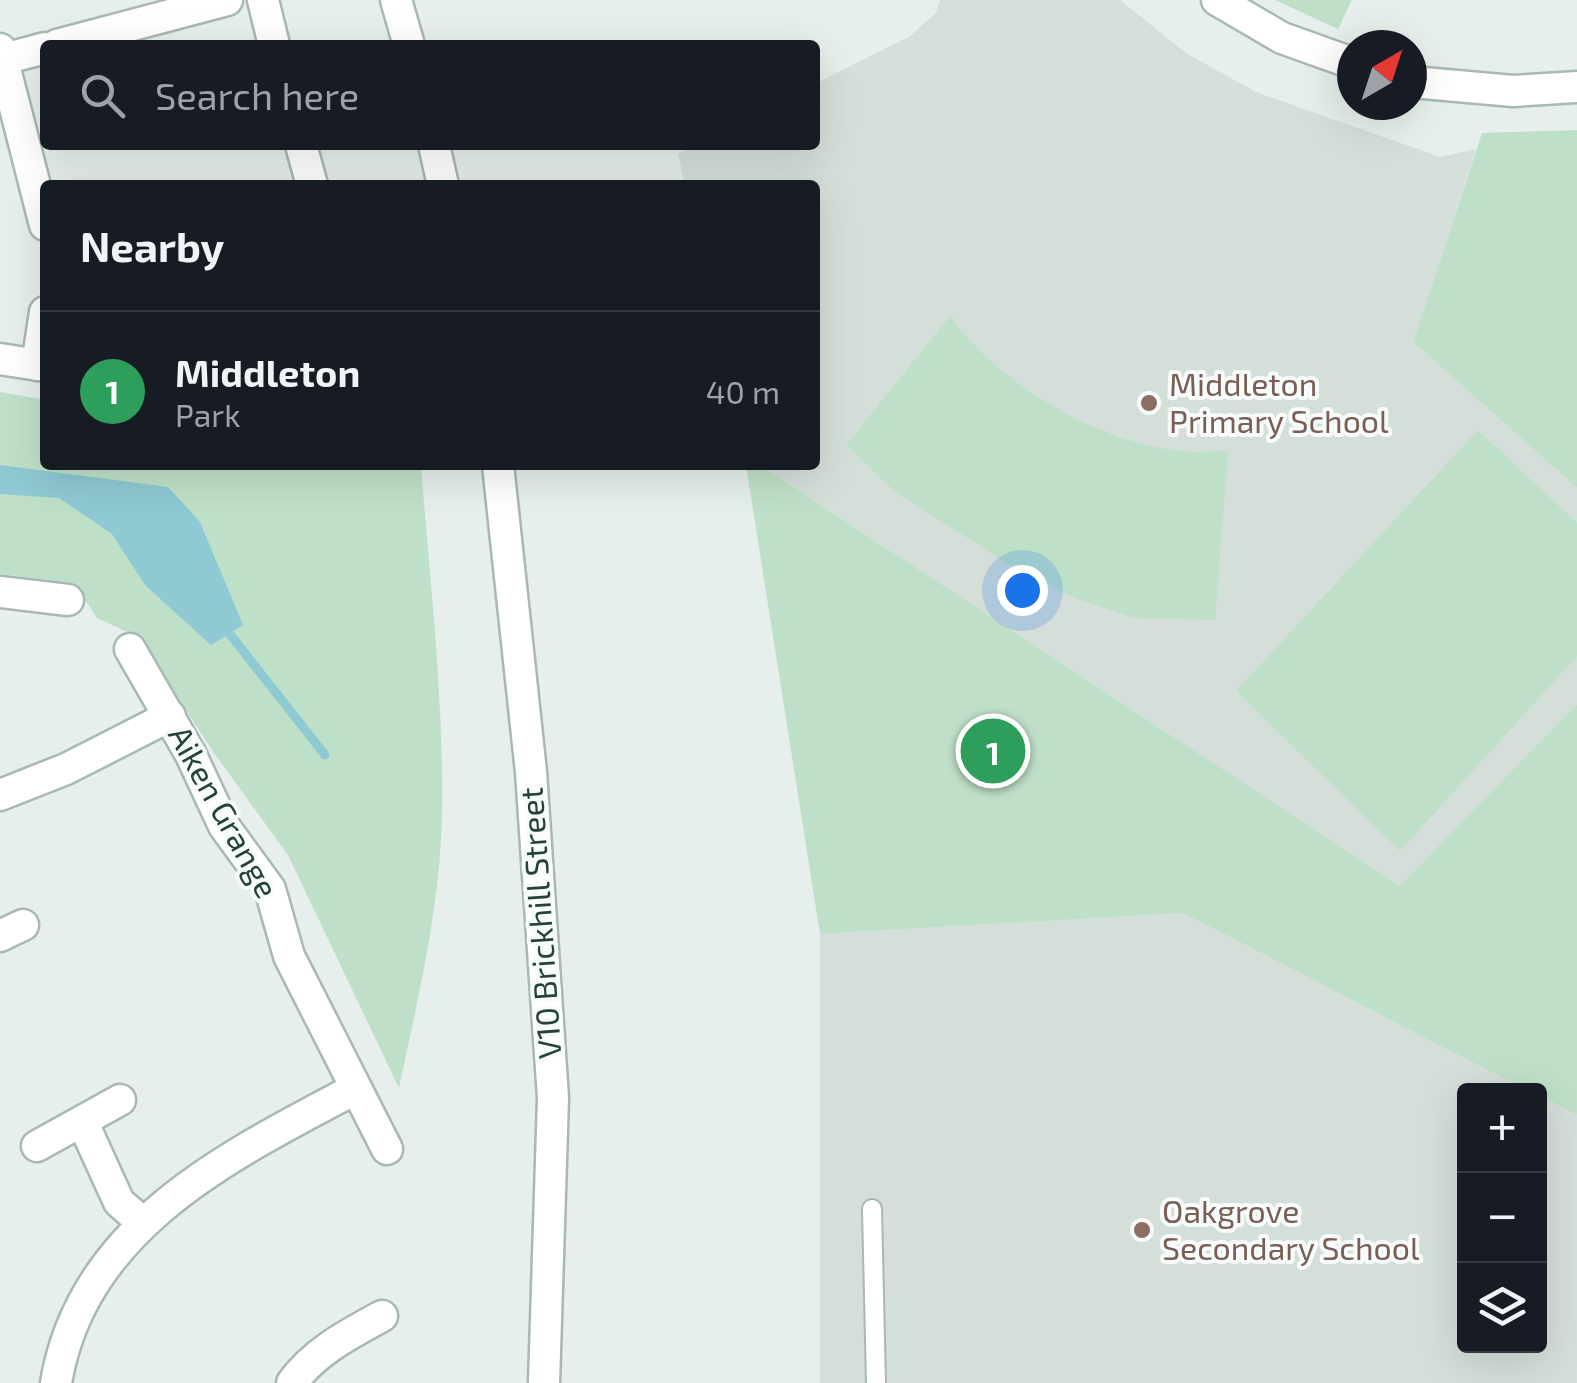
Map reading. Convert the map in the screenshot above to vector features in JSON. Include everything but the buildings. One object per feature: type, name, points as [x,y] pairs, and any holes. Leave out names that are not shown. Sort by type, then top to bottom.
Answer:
[{"type":"street","points":[[77,40],[227,0]]},
{"type":"street","points":[[263,0],[273,40]]},
{"type":"street","points":[[396,0],[408,40]]},
{"type":"street","points":[[1217,0],[1282,38],[1337,58]]},
{"type":"street","points":[[40,49],[1,56],[40,206]]},
{"type":"street","points":[[1427,83],[1512,91],[1577,87]]},
{"type":"street","points":[[303,150],[311,180]]},
{"type":"street","points":[[435,150],[442,180]]},
{"type":"street","points":[[0,360],[40,365]]},
{"type":"street","name":"V10 Brickhill Street","points":[[499,470],[531,772],[553,1098],[544,1383]]},
{"type":"street","points":[[0,592],[68,600]]},
{"type":"street","name":"Aiken Grange","points":[[130,649],[170,716],[224,826],[270,889],[289,956],[387,1149]]},
{"type":"street","points":[[0,795],[66,769],[170,716]]},
{"type":"street","points":[[56,1383],[78,1314],[104,1268],[142,1223],[218,1162],[355,1089]]},
{"type":"street","points":[[37,1146],[120,1100]]},
{"type":"street","points":[[83,1123],[120,1202],[142,1223]]},
{"type":"street","points":[[292,1383],[302,1369],[341,1338],[382,1316]]},
{"type":"lane","points":[[872,1209],[876,1383]]},
{"type":"shaded area","name":"Middleton Primary School","points":[[940,0],[1120,0],[1186,53],[1256,92],[1440,157],[1476,149],[1413,342],[1577,488],[1577,704],[1401,887],[768,470],[820,470],[820,180],[684,180],[678,154],[686,150],[820,150],[820,82],[909,37],[936,13]]},
{"type":"shaded area","name":"Oakgrove Secondary School","points":[[1183,913],[1514,1083],[1457,1083],[1457,1353],[1547,1353],[1547,1100],[1577,1115],[1577,1383],[820,1383],[820,934]]},
{"type":"green space","points":[[1275,0],[1352,0],[1338,29]]},
{"type":"green space","points":[[1577,130],[1577,488],[1413,342],[1482,133]]},
{"type":"green space","points":[[950,316],[993,363],[1020,385],[1079,420],[1142,444],[1180,451],[1228,451],[1215,620],[1134,618],[1075,598],[1011,566],[894,491],[846,445]]},
{"type":"green space","points":[[0,392],[40,399],[40,470],[421,470],[439,684],[442,816],[433,919],[399,1088],[288,855],[214,753],[138,637],[97,618],[74,583],[0,574]]},
{"type":"green space","points":[[1478,430],[1577,523],[1577,656],[1400,851],[1236,691]]},
{"type":"green space","points":[[747,470],[768,470],[1400,886],[1577,704],[1577,1115],[1547,1100],[1547,1083],[1514,1083],[1183,913],[820,934]]},
{"type":"water","points":[[0,465],[168,487],[200,522],[243,625],[211,645],[145,585],[112,534],[59,498],[0,494]]},
{"type":"waterway","points":[[225,628],[325,755]]},
{"type":"place","name":"Middleton Primary School","points":[[1149,403]]},
{"type":"place","name":"Middleton","points":[[993,751]]},
{"type":"place","name":"Oakgrove Secondary School","points":[[1142,1230]]}]
